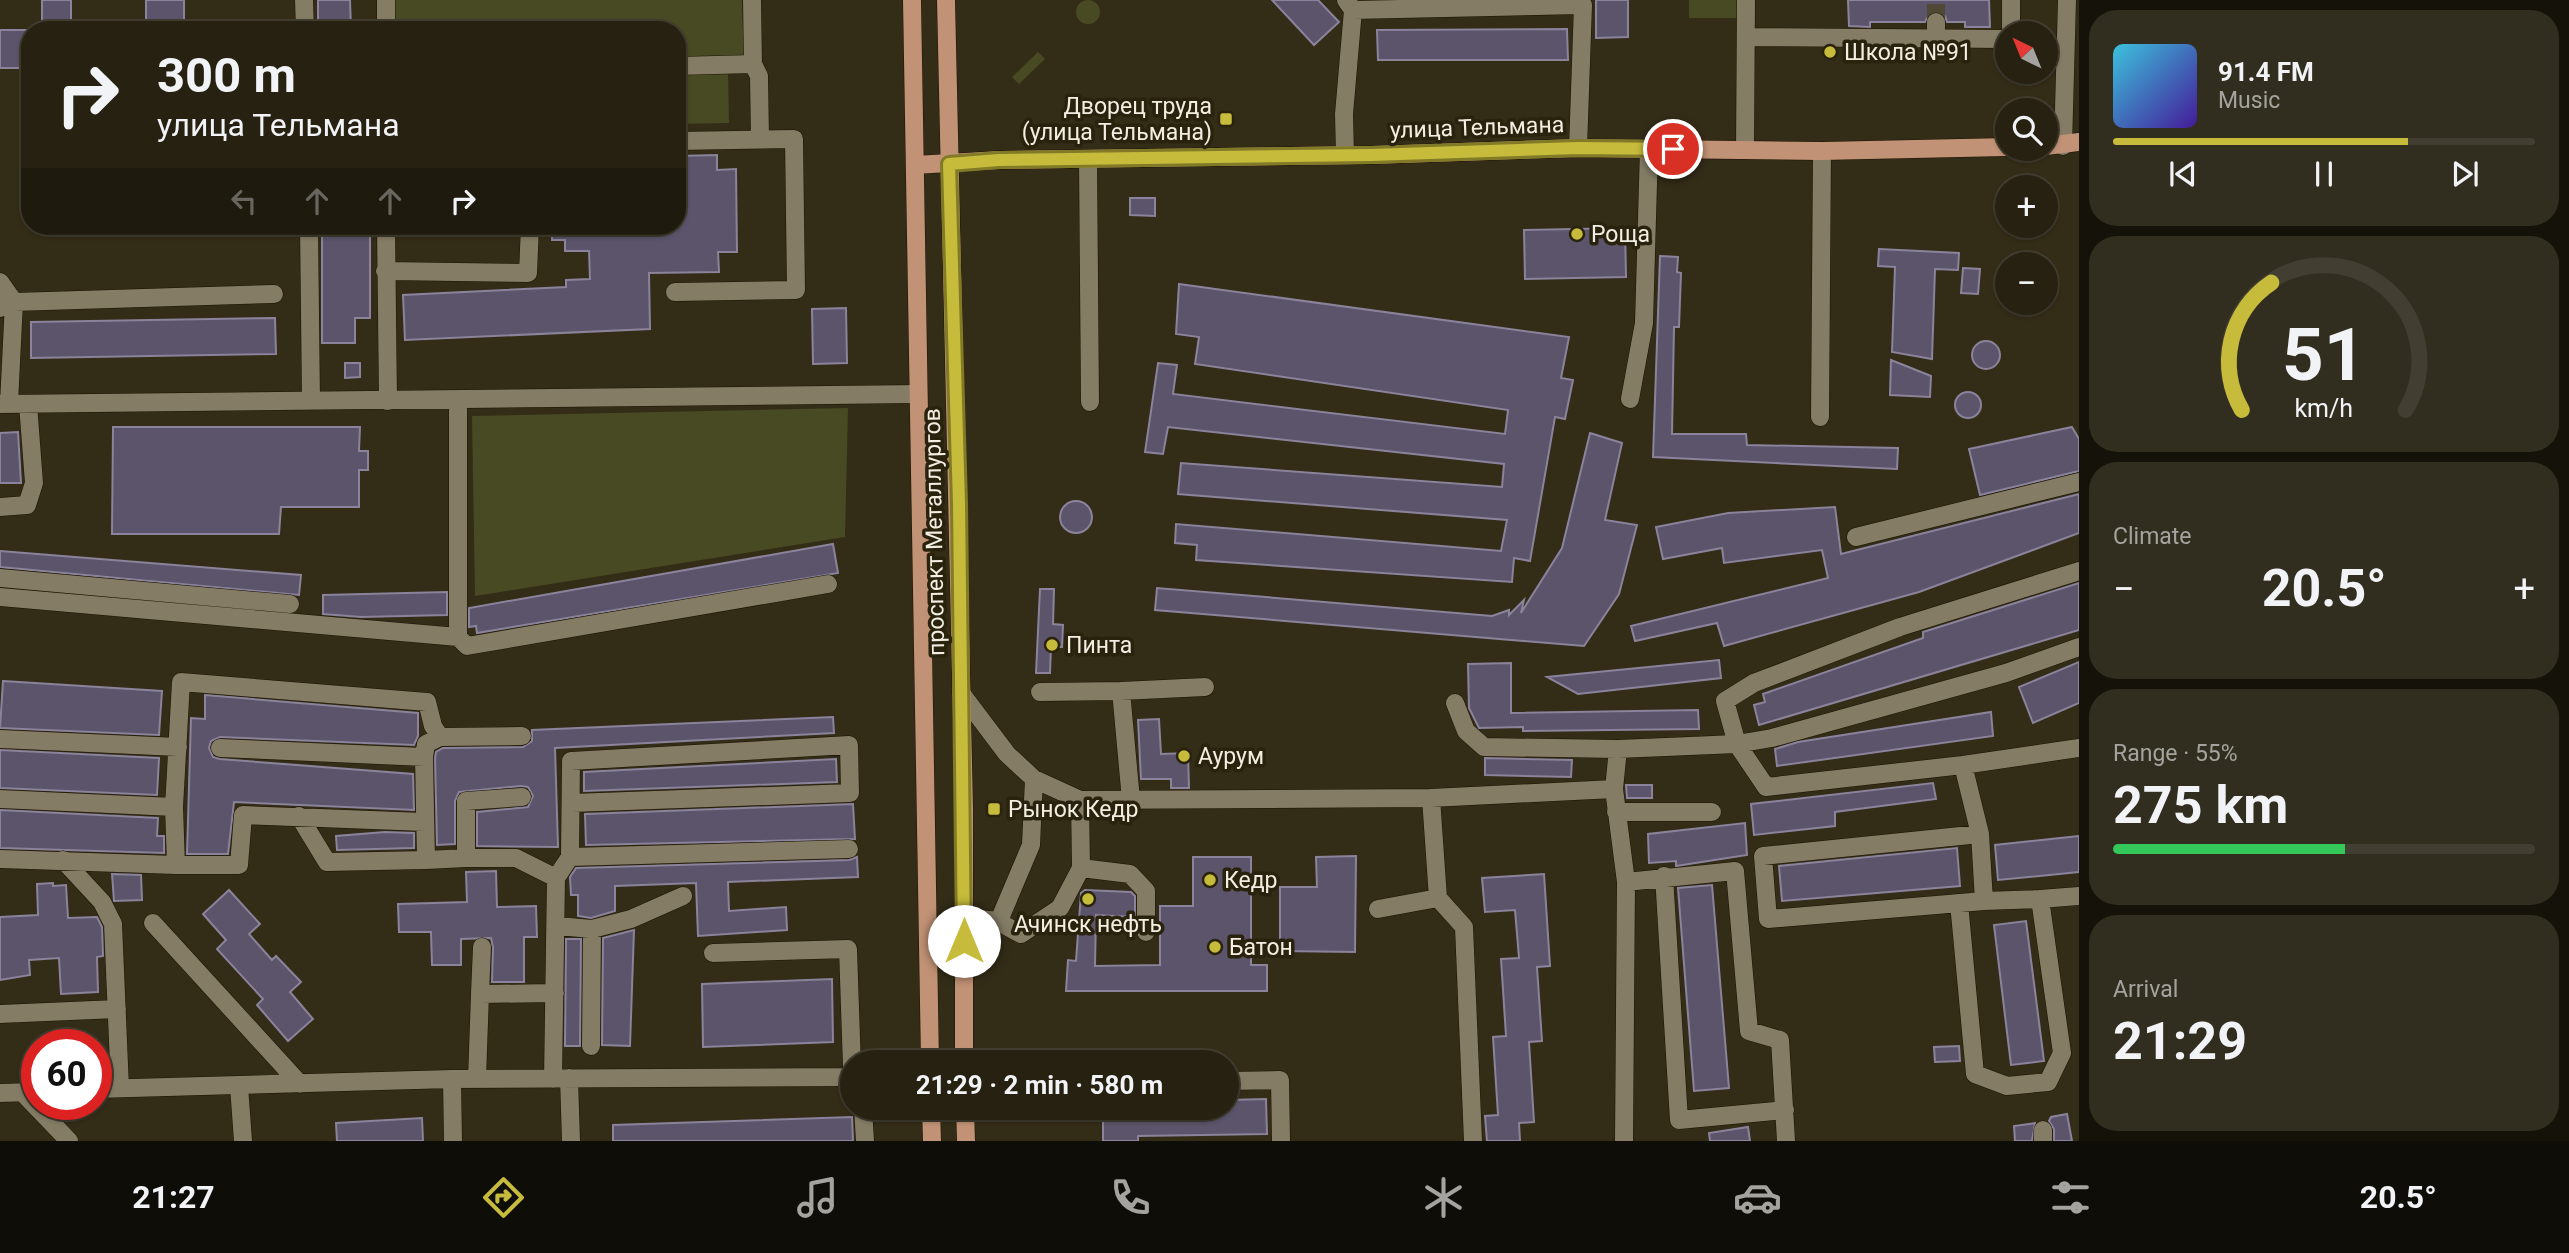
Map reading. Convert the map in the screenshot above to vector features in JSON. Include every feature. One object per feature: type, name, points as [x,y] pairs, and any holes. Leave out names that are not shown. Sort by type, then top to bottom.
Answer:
[{"type":"main road","name":"проспект Металлургов","points":[[912,0],[930,1050]]},
{"type":"main road","name":"проспект Металлургов","points":[[946,0],[961,693],[964,1050]]},
{"type":"main road","name":"улица Тельмана","points":[[915,165],[999,160],[1345,155],[1578,148],[1822,151],[1995,147]]},
{"type":"main road","points":[[931,1120],[932,1141]]},
{"type":"main road","points":[[965,1120],[966,1141]]},
{"type":"street","points":[[304,0],[305,21]]},
{"type":"street","points":[[386,0],[386,21]]},
{"type":"street","points":[[752,0],[753,64],[759,76],[760,139]]},
{"type":"street","points":[[1745,150],[1746,0]]},
{"type":"street","points":[[2011,0],[2011,21]]},
{"type":"street","points":[[2063,145],[2067,0]]},
{"type":"street","points":[[1345,155],[1349,5],[1583,3],[1578,148]]},
{"type":"street","points":[[1747,37],[1936,31],[1995,38]]},
{"type":"street","points":[[686,66],[753,64]]},
{"type":"street","points":[[674,292],[796,290],[794,139],[686,141]]},
{"type":"street","points":[[1630,399],[1644,323],[1649,149]]},
{"type":"street","points":[[1820,417],[1822,151]]},
{"type":"street","points":[[1088,160],[1090,402]]},
{"type":"street","points":[[309,235],[311,401]]},
{"type":"street","points":[[386,235],[384,271],[388,401]]},
{"type":"street","points":[[384,271],[528,273],[530,235]]},
{"type":"street","points":[[0,282],[7,305],[5,404],[918,394]]},
{"type":"street","points":[[7,305],[274,295]]},
{"type":"street","points":[[458,400],[458,637]]},
{"type":"street","points":[[0,507],[27,505],[34,483],[28,404]]},
{"type":"street","points":[[1856,537],[2079,482]]},
{"type":"street","points":[[2079,571],[1942,612],[1754,683],[1725,701],[1737,744],[1766,787],[1963,765],[2079,748]]},
{"type":"street","points":[[0,578],[290,604]]},
{"type":"street","points":[[0,597],[458,637],[467,646],[828,584]]},
{"type":"street","points":[[1455,703],[1466,731],[1484,747],[1618,749],[1737,744],[1772,738],[2006,673],[2079,647]]},
{"type":"street","points":[[176,865],[174,807],[181,682],[426,702],[433,726],[440,737]]},
{"type":"street","points":[[1040,692],[1205,687]]},
{"type":"street","points":[[1121,691],[1131,800]]},
{"type":"street","points":[[961,693],[1007,754],[1034,779],[1080,800],[1431,799],[1614,789]]},
{"type":"street","points":[[426,860],[426,744],[440,737],[522,736]]},
{"type":"street","points":[[0,739],[178,747]]},
{"type":"street","points":[[571,1141],[561,1079],[555,993],[558,926],[556,878],[570,857],[570,761],[849,745],[850,793],[572,803]]},
{"type":"street","points":[[220,748],[424,757]]},
{"type":"street","points":[[1618,749],[1614,789],[1626,882],[1624,1141]]},
{"type":"street","points":[[1963,765],[1980,834],[1984,901]]},
{"type":"street","points":[[997,921],[1031,845],[1034,779]]},
{"type":"street","points":[[466,858],[466,801],[522,797]]},
{"type":"street","points":[[0,799],[174,807]]},
{"type":"street","points":[[1431,799],[1438,898],[1464,927],[1472,1141]]},
{"type":"street","points":[[964,917],[997,921],[1021,934],[1060,908],[1081,868],[1080,800]]},
{"type":"street","points":[[1616,812],[1712,812]]},
{"type":"street","points":[[0,859],[239,865],[243,815],[424,822]]},
{"type":"street","points":[[299,816],[327,862],[516,859],[556,878]]},
{"type":"street","points":[[1980,834],[1763,856],[1768,919],[1984,901],[2079,897]]},
{"type":"street","points":[[570,857],[849,849]]},
{"type":"street","points":[[63,860],[103,902],[110,915],[120,1088]]},
{"type":"street","points":[[1081,868],[1130,874],[1146,891],[1146,932]]},
{"type":"street","points":[[1626,882],[1664,876],[1735,871],[1749,1031],[1780,1040],[1786,1141]]},
{"type":"street","points":[[1664,876],[1679,1120],[1785,1110]]},
{"type":"street","points":[[558,926],[592,929],[631,919],[682,896]]},
{"type":"street","points":[[1378,909],[1438,898]]},
{"type":"street","points":[[1959,903],[1975,1074],[2007,1086],[2048,1082],[2062,1053],[2040,899]]},
{"type":"street","points":[[153,923],[300,1084]]},
{"type":"street","points":[[591,1046],[592,929]]},
{"type":"street","points":[[477,1079],[482,947]]},
{"type":"street","points":[[713,953],[848,949],[851,1050]]},
{"type":"street","points":[[480,994],[555,993]]},
{"type":"street","points":[[0,1014],[117,1009]]},
{"type":"street","points":[[112,1088],[452,1079],[840,1077]]},
{"type":"street","points":[[452,1079],[453,1141]]},
{"type":"street","points":[[1239,1081],[1280,1080],[1281,1141]]},
{"type":"street","points":[[239,1086],[243,1141]]},
{"type":"street","points":[[0,1093],[21,1092]]},
{"type":"street","points":[[52,1120],[69,1141]]},
{"type":"street","points":[[864,1120],[865,1141]]},
{"type":"green space","points":[[393,0],[742,0],[744,58],[686,60],[686,21],[393,21]]},
{"type":"green space","points":[[1088,0],[1097,3],[1100,12],[1097,21],[1088,24],[1079,21],[1076,12],[1079,3]]},
{"type":"green space","points":[[1689,0],[1738,0],[1738,18],[1689,18]]},
{"type":"green space","points":[[1038,52],[1045,59],[1019,84],[1012,77]]},
{"type":"green space","points":[[728,71],[729,123],[686,124],[686,72]]},
{"type":"green space","points":[[848,408],[845,537],[475,596],[472,416]]},
{"type":"building","points":[[42,0],[71,0],[71,21],[42,21]]},
{"type":"building","points":[[146,0],[184,0],[184,21],[146,21]]},
{"type":"building","points":[[318,0],[350,0],[351,21],[318,21]]},
{"type":"building","points":[[1272,0],[1318,0],[1339,22],[1314,45]]},
{"type":"building","points":[[1596,0],[1628,0],[1628,37],[1596,38]]},
{"type":"building","points":[[1848,0],[1989,0],[1990,27],[1965,27],[1965,22],[1947,22],[1945,16],[1937,11],[1930,13],[1925,22],[1870,22],[1870,27],[1849,26]]},
{"type":"building","points":[[1567,29],[1568,60],[1378,60],[1377,30]]},
{"type":"building","points":[[0,30],[21,30],[21,68],[0,68]]},
{"type":"building","points":[[717,155],[717,170],[736,169],[737,252],[718,252],[719,272],[649,273],[650,329],[405,340],[403,295],[566,287],[566,280],[590,279],[589,251],[565,251],[565,240],[552,240],[552,235],[686,235],[686,156]]},
{"type":"building","points":[[1130,198],[1155,198],[1155,216],[1130,215]]},
{"type":"building","points":[[1625,228],[1626,277],[1525,279],[1524,230]]},
{"type":"building","points":[[322,235],[370,235],[370,318],[355,318],[355,343],[322,343]]},
{"type":"building","points":[[1879,249],[1959,253],[1958,270],[1935,269],[1932,359],[1892,352],[1895,267],[1878,266]]},
{"type":"building","points":[[1660,256],[1678,257],[1677,272],[1681,273],[1679,327],[1674,327],[1672,434],[1746,434],[1747,445],[1898,448],[1897,469],[1653,457]]},
{"type":"building","points":[[1963,268],[1980,269],[1978,294],[1961,293]]},
{"type":"building","points":[[1179,284],[1569,337],[1561,378],[1573,380],[1565,419],[1555,417],[1530,561],[1514,558],[1512,582],[1196,560],[1197,545],[1175,543],[1176,524],[1501,551],[1507,520],[1178,494],[1181,463],[1502,487],[1504,464],[1168,427],[1163,454],[1145,452],[1158,363],[1177,365],[1173,394],[1505,434],[1508,410],[1195,364],[1199,337],[1176,334]]},
{"type":"building","points":[[846,308],[847,363],[813,364],[812,309]]},
{"type":"building","points":[[275,318],[276,354],[31,358],[31,322]]},
{"type":"building","points":[[1986,341],[1996,345],[2000,355],[1996,365],[1986,369],[1976,365],[1972,355],[1976,345]]},
{"type":"building","points":[[1891,360],[1931,376],[1930,397],[1890,395]]},
{"type":"building","points":[[345,363],[360,363],[360,377],[345,378]]},
{"type":"building","points":[[1968,392],[1977,396],[1981,405],[1977,414],[1968,418],[1959,414],[1955,405],[1959,396]]},
{"type":"building","points":[[113,427],[360,427],[359,451],[368,451],[368,470],[359,470],[359,507],[281,507],[279,534],[112,534]]},
{"type":"building","points":[[2072,427],[2079,439],[2079,471],[1980,495],[1969,449]]},
{"type":"building","points":[[18,432],[21,483],[0,483],[0,433]]},
{"type":"building","points":[[1590,433],[1622,443],[1605,520],[1637,525],[1619,594],[1584,646],[1155,610],[1157,588],[1492,616],[1509,610],[1509,615],[1524,600],[1521,613],[1562,548]]},
{"type":"building","points":[[2079,494],[2079,533],[1919,592],[1724,646],[1717,623],[1635,641],[1631,626],[1828,578],[1822,550],[1724,563],[1722,548],[1663,559],[1656,527],[1728,513],[1835,507],[1841,554]]},
{"type":"building","points":[[1076,501],[1088,505],[1092,517],[1088,529],[1076,533],[1064,529],[1060,517],[1064,505]]},
{"type":"building","points":[[833,544],[838,573],[477,633],[476,626],[469,627],[469,608]]},
{"type":"building","points":[[0,551],[301,575],[299,595],[0,567]]},
{"type":"building","points":[[2079,583],[2079,630],[1759,725],[1754,705],[1765,702],[1763,694],[1923,638],[1923,632]]},
{"type":"building","points":[[1040,589],[1054,589],[1053,624],[1063,625],[1062,647],[1051,647],[1050,673],[1036,673]]},
{"type":"building","points":[[447,592],[447,615],[361,617],[323,614],[323,595]]},
{"type":"building","points":[[1719,660],[1721,678],[1578,694],[1547,677]]},
{"type":"building","points":[[2079,662],[2079,703],[2033,723],[2019,687]]},
{"type":"building","points":[[1511,663],[1511,713],[1698,710],[1699,729],[1523,731],[1523,727],[1479,728],[1469,708],[1468,664]]},
{"type":"building","points":[[3,681],[162,691],[159,735],[0,728]]},
{"type":"building","points":[[205,695],[418,713],[418,736],[414,745],[220,737],[211,741],[209,748],[213,757],[220,759],[413,774],[414,810],[234,802],[228,854],[187,854],[191,718],[205,719]]},
{"type":"building","points":[[1991,712],[1993,736],[1777,766],[1775,749],[1798,742]]},
{"type":"building","points":[[833,717],[834,733],[555,748],[558,847],[477,846],[477,812],[528,807],[533,796],[528,787],[521,786],[459,792],[455,801],[455,844],[437,845],[435,758],[436,752],[443,748],[523,747],[532,741],[532,730]]},
{"type":"building","points":[[1159,719],[1161,754],[1188,753],[1189,788],[1171,788],[1171,779],[1141,779],[1138,720]]},
{"type":"building","points":[[0,750],[159,758],[157,795],[0,788]]},
{"type":"building","points":[[1485,758],[1572,760],[1571,777],[1485,775]]},
{"type":"building","points":[[836,759],[837,782],[584,791],[584,772]]},
{"type":"building","points":[[1933,783],[1936,799],[1835,812],[1835,826],[1754,835],[1751,804]]},
{"type":"building","points":[[1626,785],[1652,785],[1652,798],[1627,798]]},
{"type":"building","points":[[853,804],[855,839],[586,845],[585,814]]},
{"type":"building","points":[[0,810],[158,818],[157,836],[164,836],[164,853],[0,848]]},
{"type":"building","points":[[1745,823],[1747,855],[1676,866],[1676,861],[1649,863],[1648,834]]},
{"type":"building","points":[[385,832],[414,833],[414,848],[337,850],[336,836]]},
{"type":"building","points":[[2079,836],[2079,872],[1998,880],[1995,845]]},
{"type":"building","points":[[1957,848],[1960,886],[1782,901],[1779,866]]},
{"type":"building","points":[[1356,856],[1355,952],[1280,951],[1280,887],[1317,887],[1316,857]]},
{"type":"building","points":[[857,857],[858,877],[728,882],[729,911],[786,907],[787,930],[698,936],[696,883],[615,886],[615,911],[591,918],[578,916],[578,895],[571,895],[570,877],[576,868],[849,860]]},
{"type":"building","points":[[1193,857],[1251,857],[1251,965],[1267,965],[1267,991],[1066,991],[1068,960],[1076,961],[1081,893],[1085,890],[1131,892],[1135,896],[1135,917],[1096,915],[1095,966],[1160,965],[1160,906],[1193,906]]},
{"type":"building","points":[[496,871],[497,907],[536,906],[537,937],[524,937],[524,982],[492,982],[491,938],[461,939],[461,965],[432,965],[431,932],[399,932],[398,904],[467,902],[466,872]]},
{"type":"building","points":[[112,874],[141,875],[142,900],[114,901]]},
{"type":"building","points":[[1544,874],[1550,966],[1537,967],[1542,1041],[1529,1042],[1534,1122],[1519,1123],[1520,1141],[1487,1141],[1485,1116],[1498,1115],[1493,1037],[1506,1036],[1501,959],[1519,958],[1515,910],[1485,912],[1482,878]]},
{"type":"building","points":[[53,883],[53,886],[66,885],[68,918],[97,917],[102,927],[103,956],[97,957],[98,992],[61,994],[59,958],[29,960],[30,975],[0,980],[0,917],[38,915],[37,884]]},
{"type":"building","points":[[1712,885],[1729,1088],[1694,1091],[1678,888]]},
{"type":"building","points":[[229,890],[260,924],[249,934],[272,960],[276,956],[301,982],[290,992],[313,1019],[288,1041],[257,1005],[263,999],[217,949],[226,940],[203,914]]},
{"type":"building","points":[[2026,921],[2044,1061],[2011,1065],[1994,925]]},
{"type":"building","points":[[634,930],[630,1046],[602,1045],[603,938]]},
{"type":"building","points":[[566,939],[581,939],[580,1046],[565,1046]]},
{"type":"building","points":[[832,979],[833,1042],[703,1047],[702,984]]},
{"type":"building","points":[[1959,1046],[1960,1061],[1935,1062],[1934,1047]]},
{"type":"building","points":[[1266,1099],[1267,1134],[1138,1136],[1138,1141],[1103,1141],[1103,1120],[1239,1120],[1239,1100]]},
{"type":"building","points":[[2067,1114],[2072,1141],[2054,1141],[2054,1129],[2049,1121],[2051,1117]]},
{"type":"building","points":[[840,1117],[840,1120],[852,1120],[853,1141],[613,1141],[613,1125]]},
{"type":"building","points":[[422,1118],[423,1141],[337,1141],[336,1123]]},
{"type":"building","points":[[2035,1123],[2032,1141],[2015,1141],[2014,1126]]},
{"type":"building","points":[[1748,1127],[1750,1141],[1710,1141],[1709,1133]]},
{"type":"tunnel","points":[[1936,0],[1936,22]]},
{"type":"place","name":"Школа №91","points":[[1830,52]]},
{"type":"place","name":"Дворец труда (улица Тельмана)","points":[[1226,119]]},
{"type":"place","name":"Роща","points":[[1577,234]]},
{"type":"place","name":"Пинта","points":[[1052,645]]},
{"type":"place","name":"Аурум","points":[[1184,756]]},
{"type":"place","name":"Рынок Кедр","points":[[994,809]]},
{"type":"place","name":"Кедр","points":[[1210,880]]},
{"type":"place","name":"Ачинск нефть","points":[[1088,899]]},
{"type":"place","name":"Батон","points":[[1215,947]]},
{"type":"route","points":[[964,941],[959,503],[949,164],[999,160],[1371,155],[1578,148],[1673,149]]}]
